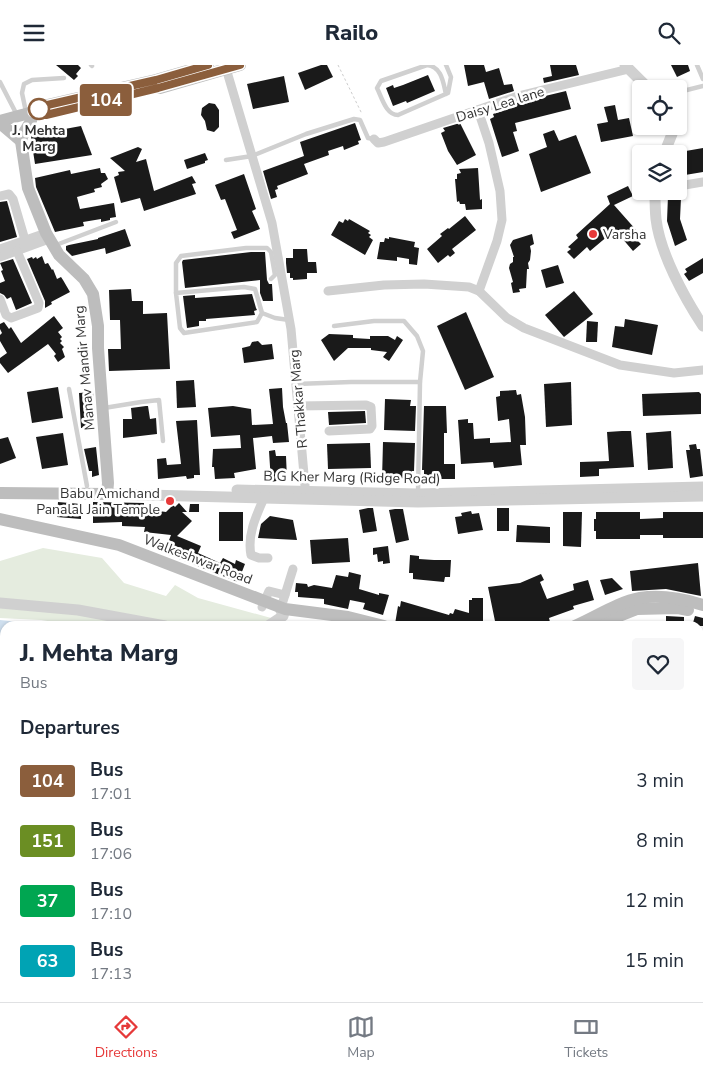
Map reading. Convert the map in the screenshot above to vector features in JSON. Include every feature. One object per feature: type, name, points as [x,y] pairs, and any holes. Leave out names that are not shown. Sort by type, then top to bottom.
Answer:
[{"type":"main road","points":[[156,84],[184,68],[208,65]]},
{"type":"main road","points":[[0,122],[25,114],[46,115],[156,84],[240,65]]},
{"type":"main road","points":[[21,141],[22,133],[33,119],[25,114]]},
{"type":"main road","points":[[0,122],[21,141]]},
{"type":"main road","name":"Manav Mandir Marg","points":[[21,141],[28,188],[50,239],[59,255],[84,279],[93,294],[98,326],[107,491]]},
{"type":"main road","name":"B G Kher Marg (Ridge Road)","points":[[0,485],[87,487],[107,491]]},
{"type":"main road","name":"B G Kher Marg (Ridge Road)","points":[[0,493],[107,491]]},
{"type":"main road","name":"Walkeshwar Road","points":[[0,519],[119,545],[282,612],[327,621]]},
{"type":"main road","name":"Walkeshwar Road","points":[[0,526],[118,552],[263,604]]},
{"type":"main road","points":[[596,621],[620,605],[640,598],[669,598],[703,605]]},
{"type":"main road","points":[[601,621],[636,609],[678,608],[703,613]]},
{"type":"main road","name":"Walkeshwar Road","points":[[282,612],[348,617],[364,621]]},
{"type":"street","name":"R Thakkar Marg","points":[[225,67],[272,223],[290,324],[306,495]]},
{"type":"street","points":[[627,67],[640,80]]},
{"type":"street","name":"Daisy Lea lane","points":[[374,139],[378,143],[384,142],[518,96],[627,67]]},
{"type":"street","points":[[478,110],[489,143],[500,191],[502,220],[479,291]]},
{"type":"street","points":[[687,185],[703,182]]},
{"type":"street","points":[[0,196],[9,195],[14,203],[25,240]]},
{"type":"street","points":[[14,203],[33,198]]},
{"type":"street","points":[[655,200],[656,219],[662,243],[674,273],[703,326]]},
{"type":"street","points":[[0,249],[25,240],[50,239]]},
{"type":"street","points":[[0,257],[50,239]]},
{"type":"street","points":[[0,299],[6,315],[11,318],[38,308],[39,303],[17,251]]},
{"type":"street","points":[[328,291],[384,285],[424,284],[469,287],[479,291],[507,318],[524,328],[620,365],[674,373],[703,370]]},
{"type":"street","points":[[298,409],[366,405],[371,407],[372,426],[370,429],[329,431]]},
{"type":"street","points":[[298,409],[324,412]]},
{"type":"street","name":"B G Kher Marg (Ridge Road)","points":[[418,498],[703,487]]},
{"type":"street","name":"B G Kher Marg (Ridge Road)","points":[[107,491],[264,498],[306,495]]},
{"type":"street","name":"B G Kher Marg (Ridge Road)","points":[[107,491],[418,498],[703,496]]},
{"type":"street","points":[[264,498],[254,522],[249,545],[251,555],[268,559]]},
{"type":"street","points":[[273,621],[282,612],[293,569]]},
{"type":"street","points":[[263,604],[270,591],[285,595]]},
{"type":"street","points":[[0,603],[78,610],[138,621]]},
{"type":"lane","points":[[446,65],[451,83],[448,93],[446,94],[398,115],[393,115],[389,111],[378,88],[381,81],[427,65],[433,66],[440,71],[446,94]]},
{"type":"lane","points":[[697,65],[703,79]]},
{"type":"lane","points":[[25,114],[22,93],[24,84],[39,79],[64,78]]},
{"type":"lane","points":[[0,82],[25,114]]},
{"type":"lane","points":[[687,90],[703,86]]},
{"type":"lane","points":[[226,159],[252,156],[306,134],[354,119],[360,120],[368,137],[374,139]]},
{"type":"lane","points":[[50,239],[116,222]]},
{"type":"lane","points":[[176,293],[244,287],[255,289],[262,313],[257,322],[184,333],[180,327],[176,293],[176,263],[181,256],[246,248],[267,248],[271,252],[275,275],[270,279]]},
{"type":"lane","points":[[262,313],[290,324]]},
{"type":"lane","points":[[334,326],[374,321],[404,321],[417,336],[423,351],[420,382],[418,498]]},
{"type":"lane","points":[[296,384],[420,382]]},
{"type":"lane","points":[[69,389],[87,487]]},
{"type":"lane","points":[[103,409],[159,400],[163,441]]},
{"type":"path","points":[[338,65],[364,116]]},
{"type":"shaded area","points":[[43,548],[102,558],[124,583],[166,596],[175,585],[198,598],[282,621],[48,621],[0,618],[0,561]]},
{"type":"building","points":[[56,65],[78,65],[81,68],[74,80]]},
{"type":"building","points":[[321,65],[327,65],[333,77],[305,90],[298,73]]},
{"type":"building","points":[[464,65],[484,65],[486,72],[499,68],[504,85],[512,84],[514,91],[489,99],[484,82],[468,86]]},
{"type":"building","points":[[550,65],[576,65],[579,75],[544,83],[543,78],[552,76]]},
{"type":"building","points":[[671,65],[688,65],[690,71],[677,77]]},
{"type":"building","points":[[428,75],[435,91],[407,103],[406,101],[393,106],[386,88],[393,85],[394,88]]},
{"type":"building","points":[[284,76],[289,102],[253,109],[247,84]]},
{"type":"building","points":[[566,91],[571,109],[515,123],[517,131],[513,132],[519,151],[502,157],[490,119],[494,117],[493,114],[515,107],[514,104],[520,102]]},
{"type":"building","points":[[209,103],[215,104],[219,110],[219,127],[214,132],[207,130],[201,115],[202,108]]},
{"type":"building","points":[[615,105],[618,120],[629,118],[633,136],[601,142],[597,124],[608,122],[604,107]]},
{"type":"building","points":[[355,123],[361,140],[358,141],[359,144],[344,150],[343,146],[328,151],[329,155],[304,164],[308,174],[277,186],[278,189],[275,190],[277,197],[271,199],[263,171],[304,156],[300,142]]},
{"type":"building","points":[[460,123],[476,155],[457,165],[448,151],[441,133],[445,131],[443,128]]},
{"type":"building","points":[[81,126],[92,155],[35,164],[32,135]]},
{"type":"building","points":[[554,130],[559,141],[576,135],[591,173],[541,192],[529,154],[547,147],[543,134]]},
{"type":"building","points":[[138,147],[142,149],[136,162],[146,159],[154,191],[192,176],[196,183],[192,184],[196,194],[144,211],[140,198],[121,203],[114,177],[119,175],[118,172],[125,171],[110,158]]},
{"type":"building","points":[[703,148],[703,172],[687,175],[687,151]]},
{"type":"building","points":[[205,153],[208,160],[205,163],[187,169],[184,160]]},
{"type":"building","points":[[100,168],[101,173],[105,173],[108,179],[101,184],[102,187],[94,189],[95,192],[77,197],[80,209],[114,203],[116,217],[101,222],[101,219],[83,222],[84,226],[55,232],[36,187],[35,178],[70,170],[71,174]]},
{"type":"building","points":[[478,168],[482,209],[466,210],[465,204],[457,202],[455,179],[457,179],[457,174],[461,173],[459,169]]},
{"type":"building","points":[[244,174],[256,209],[252,211],[260,229],[234,239],[231,232],[237,230],[225,199],[221,200],[215,185]]},
{"type":"building","name":"Varsha","points":[[628,186],[632,196],[614,205],[637,231],[634,234],[641,244],[633,251],[615,230],[590,251],[587,247],[574,259],[567,252],[571,249],[568,247],[578,238],[576,235],[610,204],[607,196]]},
{"type":"building","points":[[668,200],[681,200],[680,219],[687,240],[675,246],[667,221]]},
{"type":"building","points":[[7,201],[17,237],[0,242],[0,202]]},
{"type":"building","points":[[465,216],[476,230],[452,249],[455,253],[450,257],[448,255],[438,263],[427,249],[442,236],[440,234]]},
{"type":"building","points":[[345,219],[348,221],[349,219],[370,231],[368,233],[371,235],[369,237],[373,240],[365,255],[331,235],[339,221],[343,223]]},
{"type":"building","points":[[125,229],[131,246],[106,254],[105,248],[72,256],[66,250],[66,246],[98,239]]},
{"type":"building","points":[[532,234],[534,244],[530,246],[526,288],[519,289],[520,292],[513,293],[511,283],[513,282],[509,268],[514,257],[510,245],[513,240]]},
{"type":"building","points":[[389,237],[415,242],[414,247],[419,248],[417,265],[409,264],[409,259],[397,257],[397,261],[377,259],[380,242],[384,242],[385,238],[389,239]]},
{"type":"building","points":[[293,249],[307,249],[308,262],[316,262],[317,273],[307,273],[307,279],[293,280],[293,278],[290,278],[290,273],[287,273],[286,258],[293,258]]},
{"type":"building","points":[[265,252],[267,280],[269,284],[272,284],[273,301],[263,301],[260,293],[260,280],[185,288],[183,260]]},
{"type":"building","points":[[42,256],[45,264],[48,263],[53,269],[57,279],[61,277],[70,292],[51,302],[52,304],[45,308],[45,301],[27,259],[36,257],[37,259]]},
{"type":"building","points":[[703,258],[703,273],[689,281],[684,274],[687,272],[685,269]]},
{"type":"building","points":[[13,259],[32,303],[16,310],[11,297],[7,299],[0,293],[0,283],[5,281],[0,263]]},
{"type":"building","points":[[558,265],[564,283],[546,288],[541,270]]},
{"type":"building","points":[[131,289],[132,301],[143,301],[143,314],[167,313],[170,369],[109,371],[108,349],[121,349],[120,320],[110,320],[109,290]]},
{"type":"building","points":[[574,291],[593,314],[564,337],[545,315]]},
{"type":"building","points":[[252,294],[257,310],[254,311],[255,315],[206,319],[206,321],[199,321],[199,326],[187,328],[183,296],[195,295],[195,298]]},
{"type":"building","points":[[466,312],[494,377],[465,390],[437,326]]},
{"type":"building","points":[[54,316],[63,328],[58,332],[62,337],[60,343],[64,347],[62,349],[65,357],[58,362],[54,356],[56,354],[48,344],[8,373],[0,363],[0,358],[7,353],[0,341],[2,333],[0,324],[4,322],[9,329],[11,327],[21,343]]},
{"type":"building","points":[[625,319],[658,325],[652,355],[612,347],[615,326],[624,327]]},
{"type":"building","points":[[587,321],[598,322],[597,342],[586,342]]},
{"type":"building","points":[[329,334],[353,335],[353,338],[370,339],[370,336],[388,336],[395,340],[397,336],[403,340],[389,361],[383,357],[387,352],[371,350],[371,348],[348,348],[334,361],[321,340]]},
{"type":"building","points":[[258,341],[262,345],[272,344],[274,359],[244,363],[242,348]]},
{"type":"building","points":[[194,380],[196,407],[177,408],[176,381]]},
{"type":"building","points":[[571,382],[572,425],[546,427],[544,384]]},
{"type":"building","points":[[58,387],[63,418],[32,423],[27,392]]},
{"type":"building","points":[[282,388],[289,442],[273,443],[272,436],[253,438],[256,469],[234,473],[235,478],[215,479],[214,467],[212,467],[213,449],[241,448],[240,435],[211,437],[208,408],[233,406],[251,409],[252,425],[273,424],[269,389]]},
{"type":"building","points":[[516,390],[517,395],[521,394],[525,417],[526,445],[520,445],[522,465],[494,468],[493,462],[461,464],[458,420],[468,419],[468,423],[473,423],[474,439],[490,438],[490,443],[511,442],[509,419],[498,421],[496,397],[500,396],[500,391]]},
{"type":"building","points":[[93,392],[94,427],[81,428],[79,393]]},
{"type":"building","points":[[699,392],[701,394],[701,414],[643,416],[642,394]]},
{"type":"building","points":[[385,399],[411,400],[410,406],[416,406],[415,431],[384,430]]},
{"type":"building","points":[[148,406],[150,419],[156,418],[157,434],[123,438],[123,419],[132,419],[131,408]]},
{"type":"building","points":[[424,406],[446,406],[447,433],[444,433],[444,464],[455,464],[455,479],[424,479],[424,470],[422,470]]},
{"type":"building","points":[[365,411],[366,423],[329,425],[328,412]]},
{"type":"building","points":[[197,420],[200,475],[194,475],[194,478],[187,479],[186,476],[158,479],[157,459],[166,458],[167,465],[181,464],[176,421]]},
{"type":"building","points":[[631,431],[634,467],[599,469],[599,476],[580,477],[580,462],[609,461],[607,432]]},
{"type":"building","points":[[671,431],[673,468],[648,470],[646,433]]},
{"type":"building","points":[[63,433],[68,465],[42,469],[36,437]]},
{"type":"building","points":[[8,437],[16,458],[0,464],[0,439]]},
{"type":"building","points":[[383,442],[415,443],[414,471],[412,471],[411,478],[382,479]]},
{"type":"building","points":[[370,443],[371,468],[328,469],[327,444]]},
{"type":"building","points":[[696,444],[697,449],[700,449],[703,476],[690,478],[686,450],[690,450],[689,445]]},
{"type":"building","points":[[96,447],[99,475],[92,477],[92,471],[89,471],[84,449]]},
{"type":"building","points":[[275,450],[276,456],[286,456],[287,479],[271,482],[269,451]]},
{"type":"building","points":[[58,502],[81,504],[81,519],[57,517]]},
{"type":"building","points":[[93,502],[144,503],[144,509],[166,512],[173,505],[175,507],[179,503],[187,512],[182,512],[192,521],[177,536],[201,546],[198,553],[220,563],[223,558],[235,564],[236,560],[245,564],[238,582],[164,553],[171,535],[144,532],[145,527],[122,526],[122,522],[93,523]]},
{"type":"building","points":[[190,504],[199,504],[199,512],[189,512]]},
{"type":"building","points":[[373,508],[377,531],[363,533],[359,510]]},
{"type":"building","points":[[497,508],[509,508],[509,531],[497,531]]},
{"type":"building","points":[[403,509],[409,540],[396,543],[389,510]]},
{"type":"building","points":[[471,511],[472,514],[479,513],[483,530],[458,534],[455,517],[462,516],[461,513]]},
{"type":"building","points":[[219,512],[243,512],[243,541],[219,541]]},
{"type":"building","points":[[563,512],[582,512],[581,547],[563,546]]},
{"type":"building","points":[[596,512],[640,512],[640,519],[663,518],[663,512],[703,512],[703,538],[663,538],[663,535],[640,535],[640,539],[596,539],[594,519],[596,519]]},
{"type":"building","points":[[270,516],[293,520],[297,540],[258,538],[261,524]]},
{"type":"building","points":[[517,525],[550,527],[550,543],[516,542]]},
{"type":"building","points":[[348,538],[350,562],[312,564],[310,540]]},
{"type":"building","points":[[388,546],[390,563],[383,564],[383,561],[378,562],[377,554],[373,555],[373,548]]},
{"type":"building","points":[[410,555],[419,556],[419,559],[451,560],[450,577],[445,577],[444,582],[413,579],[413,573],[409,573]]},
{"type":"building","points":[[698,563],[701,596],[666,589],[632,591],[630,571]]},
{"type":"building","points":[[349,572],[361,575],[359,589],[379,595],[379,593],[389,595],[383,615],[363,609],[365,603],[350,600],[348,609],[324,604],[324,599],[298,597],[298,592],[295,592],[296,583],[307,584],[308,587],[314,585],[332,588],[336,575],[348,577]]},
{"type":"building","points":[[541,574],[544,580],[540,582],[547,599],[574,590],[573,584],[588,580],[594,600],[573,606],[574,609],[549,618],[550,621],[495,621],[488,587],[520,583]]},
{"type":"building","points":[[612,578],[623,589],[605,595],[600,580]]},
{"type":"building","points":[[472,598],[483,598],[483,621],[396,621],[398,606],[400,607],[401,601],[449,615],[450,613],[453,614],[455,609],[469,613],[469,600],[472,600]]},
{"type":"building","points":[[666,616],[684,617],[684,621],[666,621]]},
{"type":"building","points":[[695,616],[703,618],[703,621],[694,621]]},
{"type":"bus line","name":"104","points":[[208,65],[156,80],[43,106],[33,112],[46,115],[158,88],[240,65]]},
{"type":"place","name":"J. Mehta Marg","points":[[39,109]]},
{"type":"place","name":"Varsha","points":[[593,234]]},
{"type":"place","name":"Babu Amichand Panalal Jain Temple","points":[[170,501]]}]
